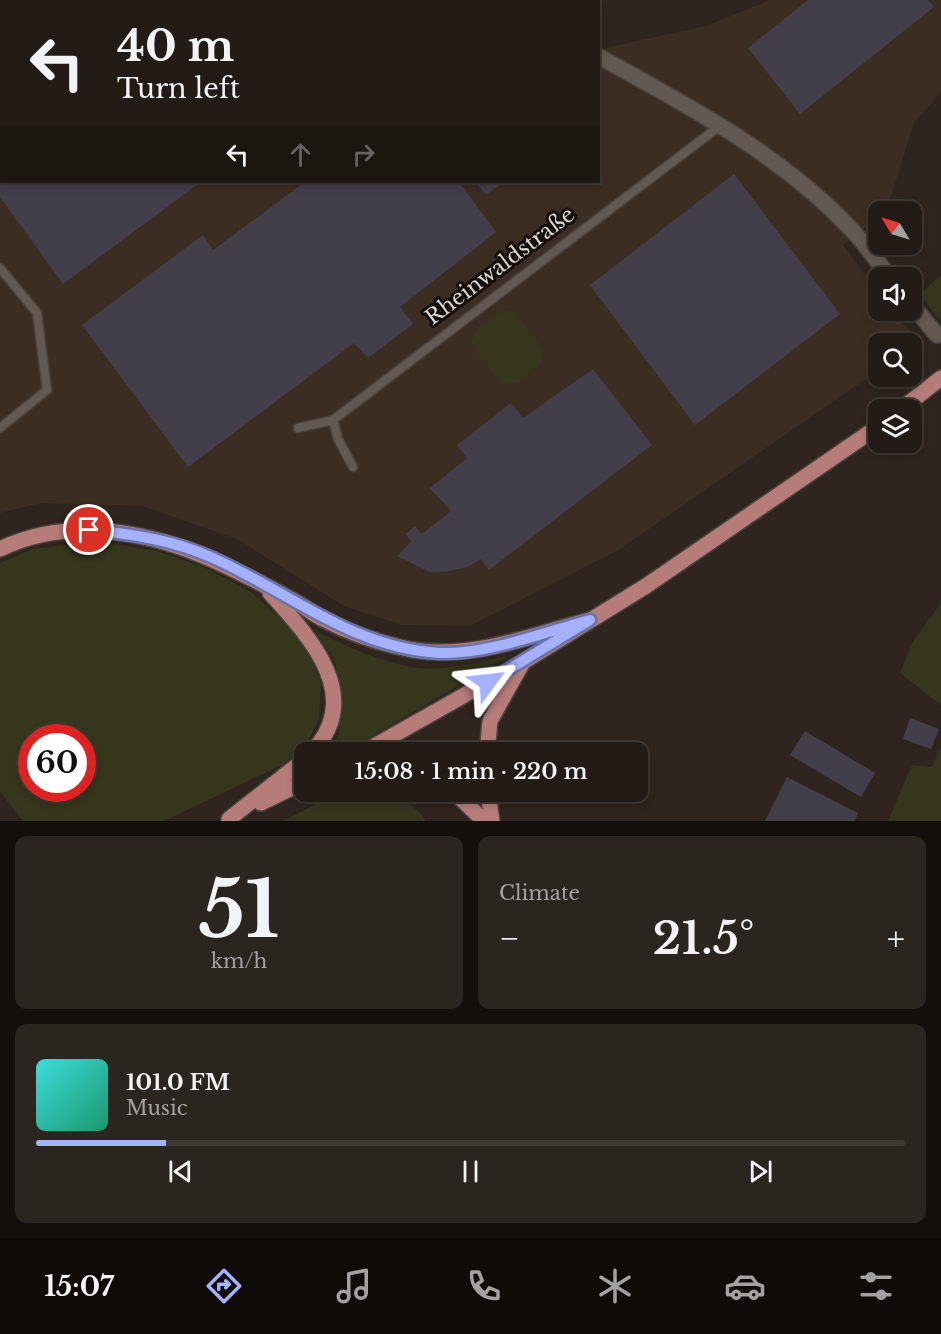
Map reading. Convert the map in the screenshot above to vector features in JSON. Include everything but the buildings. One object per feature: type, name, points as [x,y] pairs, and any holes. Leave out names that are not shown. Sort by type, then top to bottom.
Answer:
[{"type":"main road","points":[[914,399],[941,378]]},
{"type":"main road","points":[[381,742],[523,662],[646,586],[868,434]]},
{"type":"main road","points":[[0,549],[33,536],[64,531],[89,530],[149,537],[212,558],[357,635],[400,647],[441,653],[485,648],[590,620]]},
{"type":"main road","points":[[264,586],[315,646],[325,662],[334,699],[327,731],[319,742]]},
{"type":"main road","points":[[488,742],[490,721],[523,662]]},
{"type":"main road","points":[[227,820],[294,767]]},
{"type":"main road","points":[[227,820],[294,788]]},
{"type":"main road","points":[[464,802],[484,821]]},
{"type":"main road","points":[[489,802],[492,821]]},
{"type":"street","points":[[600,57],[721,124],[762,153],[850,228],[881,267]]},
{"type":"street","points":[[922,318],[938,335]]},
{"type":"lane","name":"Rheinwaldstraße","points":[[333,420],[721,124]]},
{"type":"lane","points":[[0,268],[37,313],[47,390],[0,428]]},
{"type":"lane","points":[[298,428],[333,420],[338,439],[353,467]]},
{"type":"shaded area","points":[[770,0],[941,0],[941,92],[914,123],[891,197],[888,201],[868,201],[868,223],[843,245],[868,278],[868,321],[902,321],[911,333],[868,333],[868,378],[617,551],[470,626],[402,625],[344,606],[237,539],[142,506],[41,503],[0,513],[0,183],[600,183],[600,53],[609,47],[706,26]]},
{"type":"green space","points":[[941,275],[941,322],[922,297],[922,292]]},
{"type":"green space","points":[[503,310],[514,311],[544,350],[542,362],[518,383],[501,384],[471,344],[475,331]]},
{"type":"green space","points":[[84,543],[110,543],[157,551],[204,567],[251,592],[295,632],[308,652],[321,683],[319,719],[308,742],[294,742],[294,756],[282,765],[164,821],[23,821],[0,792],[0,563],[33,549]]},
{"type":"green space","points":[[941,603],[941,705],[900,673],[912,643]]},
{"type":"green space","points":[[315,631],[378,658],[417,668],[452,667],[509,656],[362,742],[334,742],[339,734],[341,699],[335,661]]},
{"type":"green space","points":[[941,746],[941,821],[888,821],[912,765],[932,767]]},
{"type":"green space","points":[[320,802],[406,802],[426,821],[283,821]]},
{"type":"route","points":[[89,530],[149,537],[184,547],[232,568],[298,603],[322,619],[357,635],[410,649],[441,653],[485,648],[590,620],[488,682]]}]
